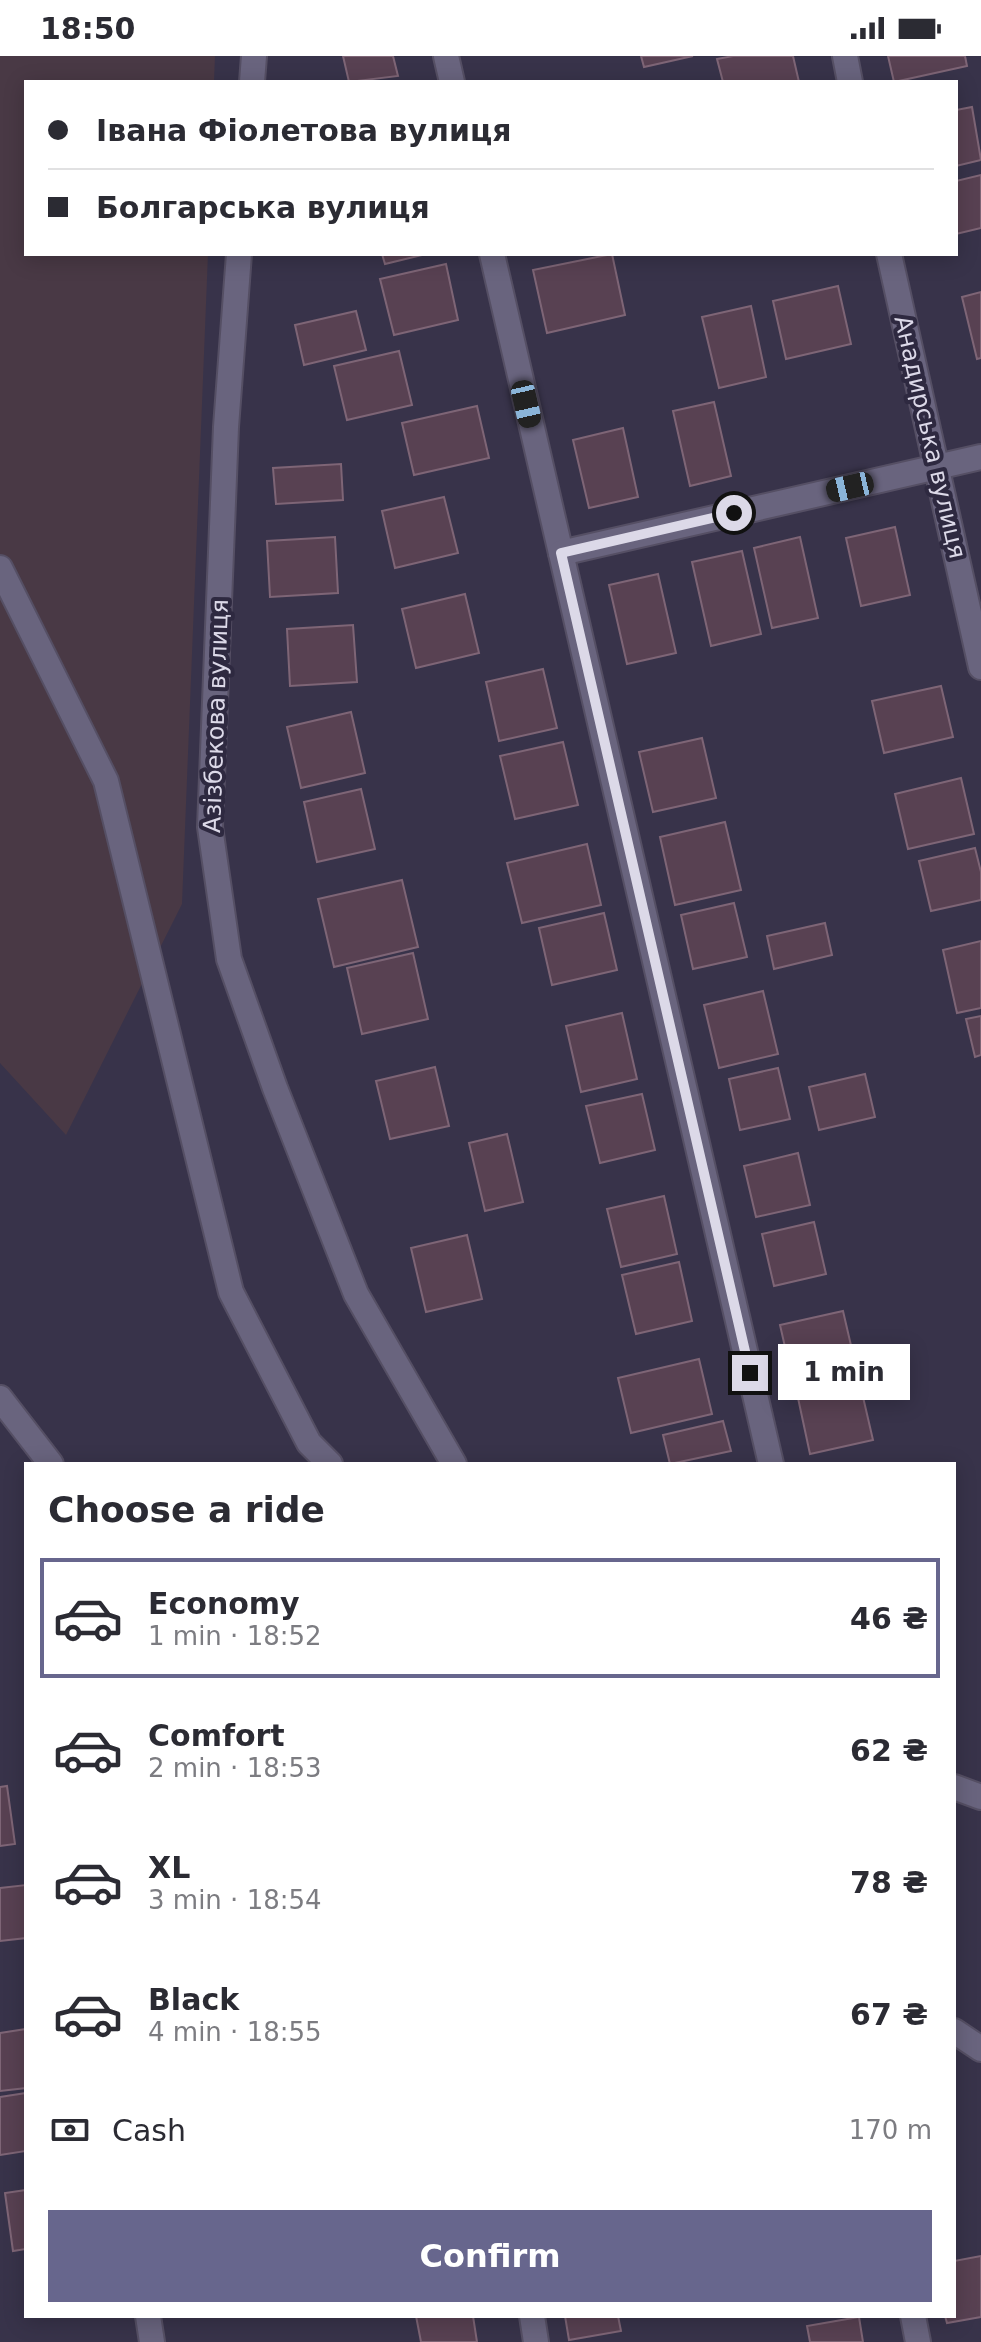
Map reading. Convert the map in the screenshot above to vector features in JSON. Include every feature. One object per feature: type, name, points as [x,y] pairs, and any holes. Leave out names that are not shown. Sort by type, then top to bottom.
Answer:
[{"type":"street","points":[[252,80],[254,56]]},
{"type":"street","points":[[446,56],[452,80]]},
{"type":"street","points":[[845,56],[850,80]]},
{"type":"street","name":"Азізбекова вулиця","points":[[239,256],[226,427],[210,827],[229,959],[275,1088],[356,1294],[453,1462]]},
{"type":"street","points":[[492,256],[771,1462]]},
{"type":"street","name":"Анадирська вулиця","points":[[889,256],[981,667]]},
{"type":"street","points":[[561,553],[981,457]]},
{"type":"street","points":[[0,568],[106,781],[231,1292],[309,1443],[328,1462]]},
{"type":"street","points":[[0,1398],[49,1462]]},
{"type":"street","points":[[956,1788],[981,1797]]},
{"type":"street","points":[[956,2032],[981,2049]]},
{"type":"street","points":[[148,2318],[152,2342]]},
{"type":"street","points":[[532,2318],[536,2342]]},
{"type":"street","points":[[913,2318],[918,2342]]},
{"type":"shaded area","points":[[0,56],[215,56],[214,80],[24,80],[24,256],[208,256],[182,904],[66,1135],[0,1063]]},
{"type":"building","points":[[343,56],[393,56],[398,76],[349,80]]},
{"type":"building","points":[[641,56],[693,56],[644,67]]},
{"type":"building","points":[[793,56],[799,80],[722,80],[717,59]]},
{"type":"building","points":[[888,56],[965,56],[967,66],[894,80]]},
{"type":"building","points":[[972,107],[981,160],[958,166],[958,110]]},
{"type":"building","points":[[981,175],[981,228],[958,234],[958,181]]},
{"type":"building","points":[[383,256],[418,256],[385,264]]},
{"type":"building","points":[[612,256],[625,315],[547,333],[533,270]]},
{"type":"building","points":[[446,264],[458,320],[394,335],[380,279]]},
{"type":"building","points":[[838,286],[851,344],[786,359],[773,301]]},
{"type":"building","points":[[981,292],[981,358],[977,359],[962,297]]},
{"type":"building","points":[[751,306],[766,377],[719,388],[702,317]]},
{"type":"building","points":[[356,311],[366,350],[304,365],[295,325]]},
{"type":"building","points":[[399,351],[412,405],[347,420],[334,366]]},
{"type":"building","points":[[714,402],[731,476],[690,486],[673,411]]},
{"type":"building","points":[[477,406],[489,458],[414,475],[402,423]]},
{"type":"building","points":[[623,428],[638,497],[589,508],[573,440]]},
{"type":"building","points":[[341,464],[343,500],[276,504],[273,468]]},
{"type":"building","points":[[444,497],[458,553],[395,568],[382,511]]},
{"type":"building","points":[[895,527],[910,595],[861,606],[846,538]]},
{"type":"building","points":[[335,537],[338,593],[270,597],[267,541]]},
{"type":"building","points":[[800,537],[818,618],[772,628],[754,548]]},
{"type":"building","points":[[742,551],[761,634],[711,646],[692,562]]},
{"type":"building","points":[[658,574],[676,653],[627,664],[609,585]]},
{"type":"building","points":[[465,594],[479,653],[416,668],[402,609]]},
{"type":"building","points":[[353,625],[357,682],[290,686],[287,629]]},
{"type":"building","points":[[543,669],[557,728],[499,741],[486,682]]},
{"type":"building","points":[[941,686],[953,737],[884,753],[872,701]]},
{"type":"building","points":[[351,712],[365,773],[301,788],[287,727]]},
{"type":"building","points":[[702,738],[716,798],[653,812],[639,752]]},
{"type":"building","points":[[563,742],[578,805],[515,819],[500,756]]},
{"type":"building","points":[[961,778],[974,834],[908,849],[895,794]]},
{"type":"building","points":[[361,789],[375,849],[317,862],[304,802]]},
{"type":"building","points":[[725,822],[741,890],[675,905],[660,837]]},
{"type":"building","points":[[587,844],[601,905],[522,923],[507,863]]},
{"type":"building","points":[[975,848],[981,872],[981,900],[931,911],[919,861]]},
{"type":"building","points":[[402,880],[418,947],[334,967],[318,899]]},
{"type":"building","points":[[734,903],[747,957],[693,969],[681,915]]},
{"type":"building","points":[[604,913],[617,970],[552,985],[539,928]]},
{"type":"building","points":[[825,923],[832,955],[774,969],[767,936]]},
{"type":"building","points":[[981,941],[981,1008],[957,1013],[943,950]]},
{"type":"building","points":[[413,953],[428,1019],[362,1034],[347,968]]},
{"type":"building","points":[[763,991],[778,1054],[719,1068],[704,1005]]},
{"type":"building","points":[[622,1013],[637,1079],[581,1092],[566,1026]]},
{"type":"building","points":[[981,1016],[981,1055],[975,1057],[966,1019]]},
{"type":"building","points":[[435,1067],[449,1126],[390,1139],[376,1081]]},
{"type":"building","points":[[778,1068],[790,1119],[740,1130],[729,1079]]},
{"type":"building","points":[[865,1074],[875,1117],[819,1130],[809,1087]]},
{"type":"building","points":[[642,1094],[655,1150],[600,1163],[586,1106]]},
{"type":"building","points":[[507,1134],[523,1202],[485,1211],[469,1143]]},
{"type":"building","points":[[798,1153],[810,1205],[756,1217],[744,1166]]},
{"type":"building","points":[[664,1196],[677,1254],[621,1267],[607,1209]]},
{"type":"building","points":[[814,1222],[826,1274],[774,1286],[762,1234]]},
{"type":"building","points":[[467,1235],[482,1299],[426,1312],[411,1248]]},
{"type":"building","points":[[679,1262],[692,1321],[636,1334],[622,1275]]},
{"type":"building","points":[[843,1311],[856,1367],[793,1382],[780,1325]]},
{"type":"building","points":[[699,1359],[712,1414],[631,1433],[618,1378]]},
{"type":"building","points":[[860,1384],[873,1440],[810,1454],[798,1398]]},
{"type":"building","points":[[723,1421],[731,1451],[670,1462],[663,1435]]},
{"type":"building","points":[[7,1786],[15,1844],[0,1846],[0,1787]]},
{"type":"building","points":[[24,1885],[24,1938],[0,1941],[0,1888]]},
{"type":"building","points":[[24,2029],[24,2088],[0,2091],[0,2033]]},
{"type":"building","points":[[24,2093],[24,2151],[0,2155],[0,2097]]},
{"type":"building","points":[[24,2190],[24,2249],[13,2251],[5,2193]]},
{"type":"building","points":[[981,2256],[981,2317],[947,2323],[946,2318],[956,2318],[956,2261]]},
{"type":"building","points":[[416,2318],[473,2318],[477,2342],[421,2342]]},
{"type":"building","points":[[565,2318],[618,2318],[621,2331],[569,2340]]},
{"type":"building","points":[[859,2318],[863,2342],[810,2342],[807,2326]]},
{"type":"route","points":[[734,513],[561,553],[750,1373]]}]
